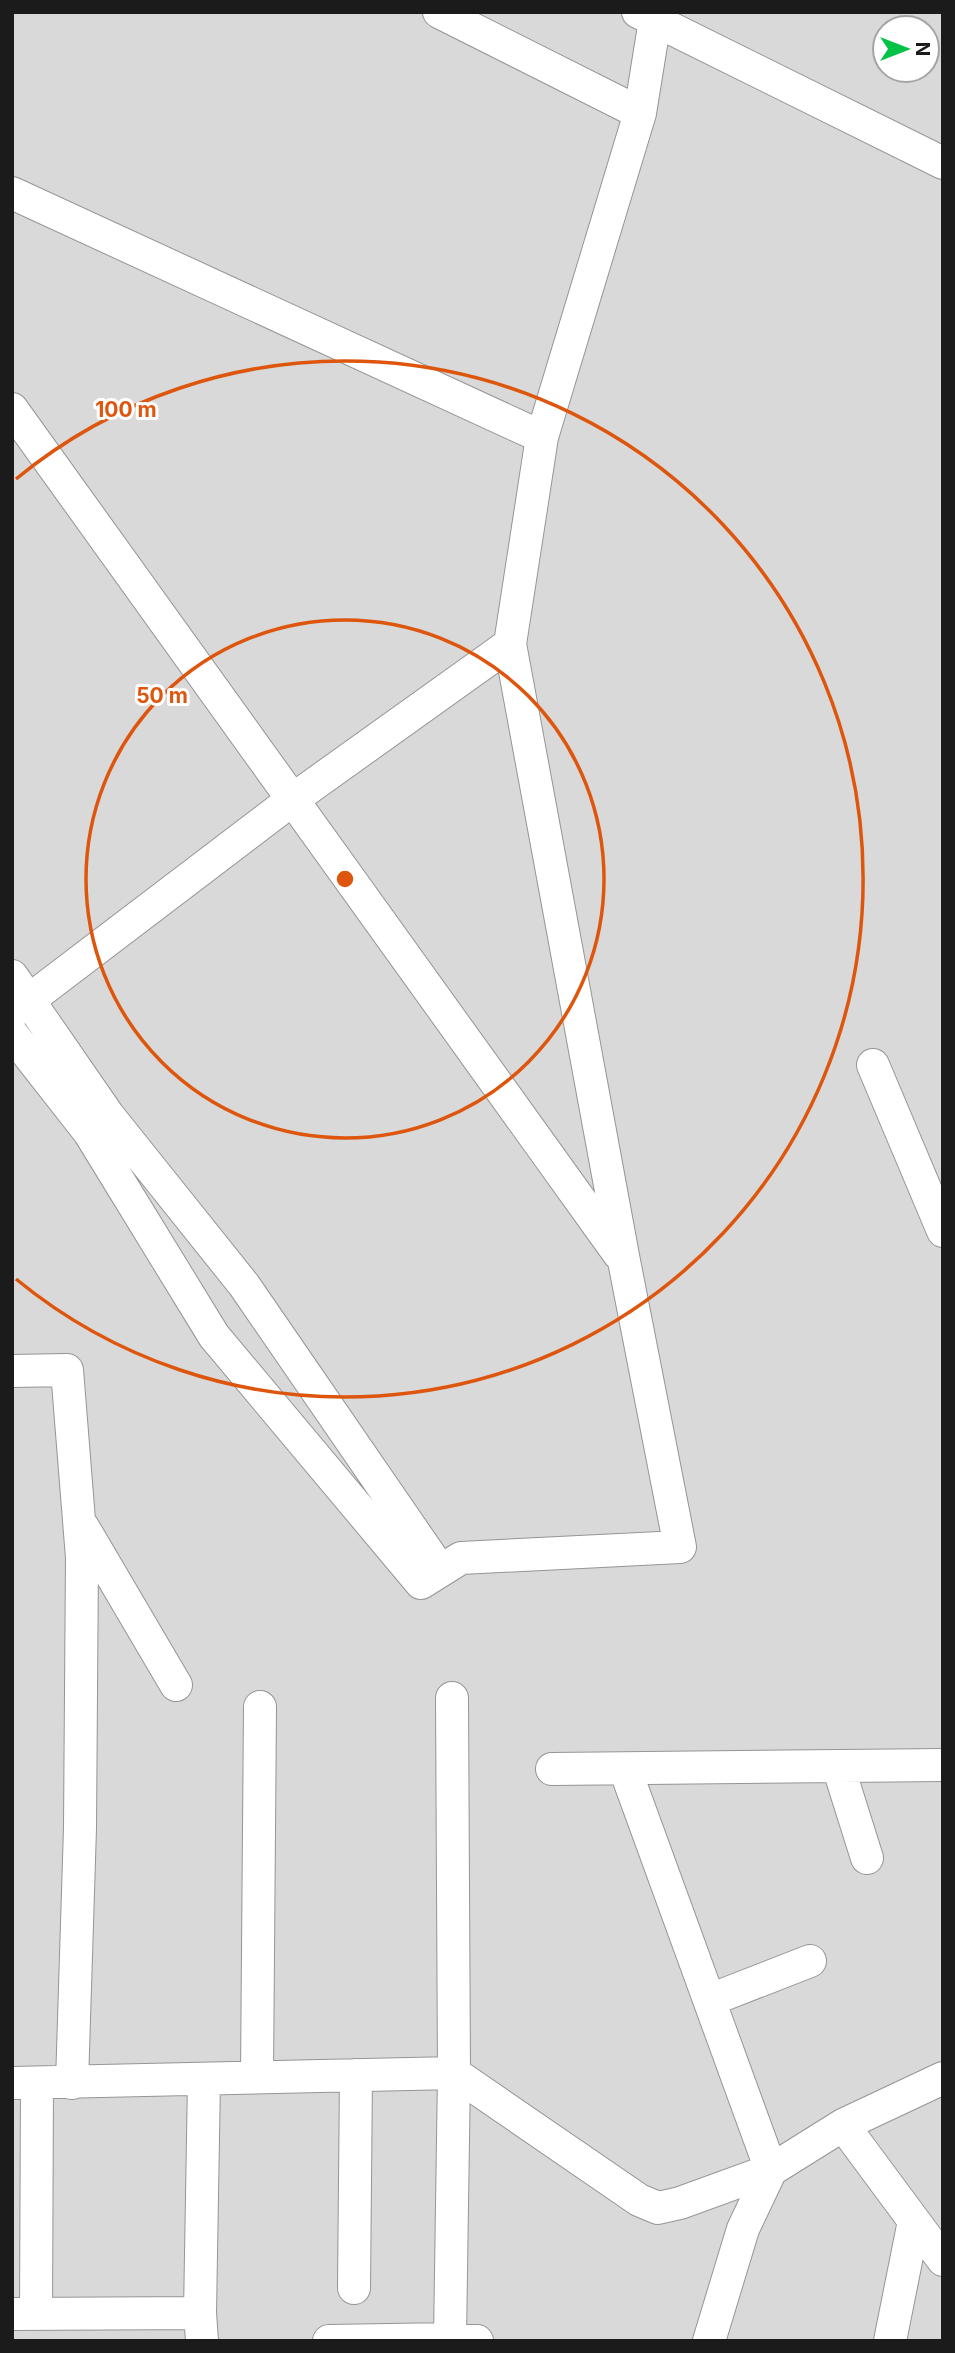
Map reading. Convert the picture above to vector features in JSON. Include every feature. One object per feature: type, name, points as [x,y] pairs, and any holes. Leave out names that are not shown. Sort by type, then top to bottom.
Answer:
[{"type":"street","points":[[439,12],[640,113]]},
{"type":"street","points":[[430,1576],[461,1558],[680,1547],[624,1261],[510,644],[542,437],[640,113],[647,16],[943,163]]},
{"type":"street","points":[[12,193],[542,437]]},
{"type":"street","points":[[12,408],[624,1261]]},
{"type":"street","points":[[430,1576],[244,1285],[108,1115],[18,996],[510,644]]},
{"type":"street","points":[[12,1034],[89,1132],[214,1336],[430,1576]]},
{"type":"street","points":[[873,1065],[943,1231]]},
{"type":"street","points":[[12,1371],[67,1370],[82,1558],[80,1828],[72,2083]]},
{"type":"street","points":[[79,1520],[176,1685]]},
{"type":"street","points":[[329,2341],[463,2340],[454,2073],[452,1698]]},
{"type":"street","points":[[257,2076],[260,1707]]},
{"type":"street","points":[[552,1769],[943,1765]]},
{"type":"street","points":[[838,1766],[867,1858]]},
{"type":"street","points":[[625,1769],[771,2170],[743,2229],[709,2341]]},
{"type":"street","points":[[710,2000],[810,1961]]},
{"type":"street","points":[[204,2080],[201,2327],[24,2314],[24,2083],[454,2073],[639,2200],[659,2208],[771,2170],[844,2125],[943,2078]]},
{"type":"street","points":[[354,2288],[356,2075]]},
{"type":"street","points":[[844,2125],[943,2260]]},
{"type":"street","points":[[890,2341],[914,2221]]},
{"type":"shaded area","points":[[12,12],[943,12],[943,2341],[12,2341]]}]
